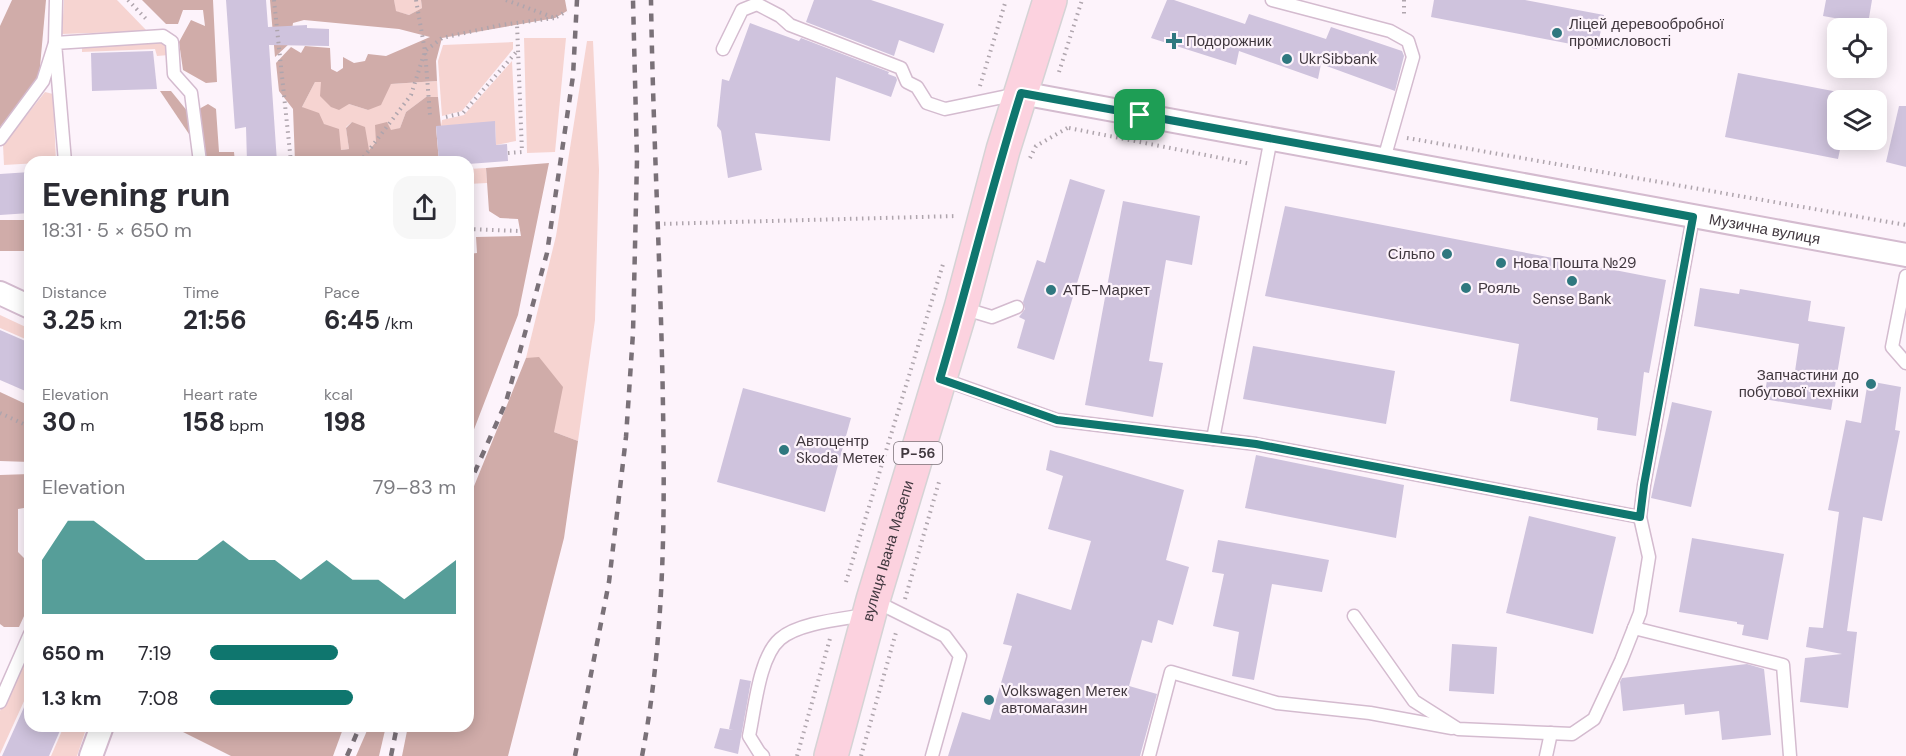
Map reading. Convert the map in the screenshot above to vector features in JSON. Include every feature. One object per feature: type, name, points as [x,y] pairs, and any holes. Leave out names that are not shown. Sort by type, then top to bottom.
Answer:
[{"type":"main road","name":"вулиця Івана Мазепи","points":[[831,756],[872,607],[961,308],[1003,150],[1050,0]]},
{"type":"street","name":"Музична вулиця","points":[[1021,93],[1906,255]]},
{"type":"street","points":[[0,293],[24,304]]},
{"type":"street","points":[[91,756],[100,732]]},
{"type":"lane","points":[[56,0],[55,43],[64,156]]},
{"type":"lane","points":[[1272,0],[1389,31],[1408,41],[1413,57],[1384,159]]},
{"type":"lane","points":[[723,49],[742,10],[757,4],[780,15],[789,26],[901,69],[907,82],[917,87],[927,103],[945,109],[1021,93]]},
{"type":"lane","points":[[55,43],[163,36],[172,42],[174,74],[191,93],[199,156]]},
{"type":"lane","points":[[0,139],[43,81],[55,43]]},
{"type":"lane","points":[[1213,439],[1271,138]]},
{"type":"lane","points":[[1149,756],[1171,672],[1277,703],[1370,713],[1458,729],[1572,734],[1594,719],[1640,613],[1649,557],[1640,517],[1644,485],[1693,217]]},
{"type":"lane","points":[[1906,276],[1892,347],[1906,363]]},
{"type":"lane","points":[[961,308],[992,317],[1017,307]]},
{"type":"lane","points":[[940,379],[1057,420],[1256,444],[1640,517]]},
{"type":"lane","points":[[763,756],[749,736],[766,658],[780,638],[811,624],[872,607],[945,636],[960,656],[932,756]]},
{"type":"lane","points":[[1354,616],[1414,701],[1458,729]]},
{"type":"lane","points":[[1634,628],[1783,666],[1790,756]]},
{"type":"lane","points":[[0,702],[24,648]]},
{"type":"lane","points":[[1546,756],[1551,733]]},
{"type":"path","points":[[128,0],[163,36]]},
{"type":"path","points":[[274,0],[290,156]]},
{"type":"path","points":[[416,0],[425,51],[430,115]]},
{"type":"path","points":[[506,0],[555,18]]},
{"type":"path","points":[[1059,72],[1082,0]]},
{"type":"path","points":[[1404,0],[1404,14]]},
{"type":"path","points":[[365,156],[411,95],[425,51],[442,38],[555,18],[567,11]]},
{"type":"path","points":[[508,153],[522,152],[517,24]]},
{"type":"path","points":[[446,117],[463,113],[518,49]]},
{"type":"path","points":[[1069,128],[1071,118]]},
{"type":"path","points":[[1022,156],[1030,158],[1036,146],[1069,128],[1266,167]]},
{"type":"path","points":[[1391,135],[1906,225]]},
{"type":"path","points":[[658,224],[957,216],[954,227]]},
{"type":"path","points":[[474,229],[520,231]]},
{"type":"path","points":[[846,582],[947,250]]},
{"type":"path","points":[[0,413],[24,424]]},
{"type":"path","points":[[797,756],[831,633]]},
{"type":"shaded area","points":[[12,0],[46,0],[39,78],[0,127],[0,26]]},
{"type":"shaded area","points":[[64,0],[117,0],[147,31],[62,34]]},
{"type":"shaded area","points":[[142,0],[213,0],[217,82],[206,83],[183,70],[179,42],[191,20],[205,26],[203,10],[183,10],[178,24],[166,24]]},
{"type":"shaded area","points":[[270,0],[394,0],[396,11],[409,15],[422,8],[421,0],[565,0],[567,11],[555,18],[442,38],[436,61],[437,81],[391,84],[381,105],[368,110],[349,104],[339,110],[331,107],[320,96],[321,82],[315,82],[302,107],[319,113],[324,124],[339,129],[341,150],[349,149],[346,128],[352,122],[365,127],[369,150],[376,142],[375,125],[387,122],[391,130],[400,128],[406,112],[426,97],[438,97],[441,126],[436,127],[438,156],[295,156],[293,109],[279,91],[276,63],[291,47],[301,53],[305,46],[330,48],[331,69],[337,72],[343,68],[343,57],[354,63],[365,61],[368,54],[386,56],[430,37],[399,29],[304,20],[293,23],[290,43],[275,57]]},
{"type":"shaded area","points":[[394,0],[421,0],[422,8],[409,15],[395,11]]},
{"type":"shaded area","points":[[524,38],[566,38],[555,152],[527,153]]},
{"type":"shaded area","points":[[163,40],[169,44],[169,55],[157,56],[155,49],[82,52],[82,45]]},
{"type":"shaded area","points":[[587,41],[593,41],[599,170],[595,320],[578,441],[554,432],[526,358],[556,236]]},
{"type":"shaded area","points":[[513,42],[513,49],[462,111],[442,116],[438,61],[443,45]]},
{"type":"shaded area","points":[[512,61],[516,141],[496,145],[495,122],[441,126],[442,120],[464,115]]},
{"type":"shaded area","points":[[437,81],[438,97],[426,97],[406,112],[400,128],[383,137],[369,150],[352,122],[346,127],[349,149],[341,150],[324,124],[302,107],[315,82],[321,82],[349,104],[368,110],[391,84]]},
{"type":"shaded area","points":[[160,91],[171,91],[188,112],[191,137]]},
{"type":"shaded area","points":[[45,92],[53,94],[56,156],[24,156],[24,164],[4,165],[3,145]]},
{"type":"shaded area","points":[[208,104],[216,109],[219,152],[234,152],[234,156],[204,156],[199,109]]},
{"type":"shaded area","points":[[549,163],[518,315],[474,429],[474,253],[477,253],[476,237],[521,236],[518,219],[500,218],[489,211],[486,168]]},
{"type":"shaded area","points":[[486,168],[487,183],[474,184],[474,169]]},
{"type":"shaded area","points":[[0,220],[24,220],[24,251],[0,251]]},
{"type":"shaded area","points":[[0,315],[24,326],[24,338],[0,328]]},
{"type":"shaded area","points":[[539,357],[563,387],[554,432],[578,441],[564,538],[508,756],[402,756],[407,732],[474,732],[474,486],[526,358]]},
{"type":"shaded area","points":[[0,392],[24,403],[24,462],[0,461]]},
{"type":"shaded area","points":[[24,474],[24,508],[18,509],[18,552],[24,558],[24,616],[19,627],[4,627],[0,624],[0,475]]},
{"type":"shaded area","points":[[24,657],[24,701],[0,754],[0,711]]},
{"type":"shaded area","points":[[61,732],[85,732],[77,756],[51,756]]},
{"type":"shaded area","points":[[183,732],[342,732],[333,756],[231,756]]},
{"type":"shaded area","points":[[366,732],[385,732],[379,756],[356,756]]},
{"type":"building","points":[[226,0],[266,0],[268,27],[307,25],[307,28],[329,29],[329,46],[269,45],[277,156],[247,156],[246,127],[235,129]]},
{"type":"building","points":[[814,0],[871,0],[944,24],[934,53],[899,40],[894,56],[806,22]]},
{"type":"building","points":[[1167,0],[1174,0],[1245,24],[1249,14],[1326,39],[1331,27],[1402,51],[1404,56],[1395,91],[1321,64],[1318,79],[1239,51],[1236,65],[1151,38]]},
{"type":"building","name":"Ліцей деревообробної промисловості","points":[[1434,0],[1525,0],[1604,15],[1597,49],[1431,17]]},
{"type":"building","points":[[1826,0],[1872,0],[1869,18],[1823,16]]},
{"type":"building","points":[[750,23],[799,41],[801,38],[889,72],[888,74],[896,77],[897,80],[891,97],[836,77],[830,141],[755,133],[762,170],[728,178],[721,131],[717,126],[722,79],[729,81]]},
{"type":"building","points":[[153,51],[157,89],[92,91],[91,53]]},
{"type":"building","points":[[1738,73],[1827,90],[1827,150],[1840,150],[1838,159],[1725,137]]},
{"type":"building","points":[[1899,106],[1906,106],[1906,167],[1886,162]]},
{"type":"building","points":[[495,121],[496,145],[507,144],[508,161],[474,164],[474,156],[438,156],[436,126]]},
{"type":"building","points":[[24,172],[24,213],[0,215],[0,174]]},
{"type":"building","name":"АТБ-Маркет","points":[[1070,179],[1105,190],[1054,360],[1017,348],[1025,320],[1019,317],[1025,309],[1023,302],[1037,260],[1045,263]]},
{"type":"building","points":[[1123,201],[1200,216],[1192,265],[1166,260],[1149,361],[1163,363],[1153,417],[1085,405]]},
{"type":"building","name":"Рояль","points":[[1285,206],[1666,280],[1649,373],[1644,372],[1636,436],[1597,430],[1598,418],[1510,401],[1519,344],[1265,296]]},
{"type":"building","points":[[1700,288],[1739,294],[1740,289],[1811,301],[1808,321],[1845,327],[1831,410],[1764,399],[1768,374],[1794,378],[1799,344],[1694,326]]},
{"type":"building","points":[[0,330],[24,340],[24,390],[0,380]]},
{"type":"building","points":[[1253,346],[1395,371],[1386,424],[1243,399]]},
{"type":"building","points":[[1868,381],[1901,387],[1895,430],[1900,431],[1882,521],[1863,517],[1847,631],[1857,632],[1848,708],[1800,702],[1805,658],[1842,654],[1806,647],[1809,627],[1823,628],[1839,512],[1828,510],[1846,420],[1861,423]]},
{"type":"building","name":"Автоцентр Skoda Метек","points":[[743,388],[851,418],[825,512],[717,482]]},
{"type":"building","points":[[1672,402],[1712,411],[1691,507],[1651,498]]},
{"type":"building","points":[[1050,450],[1184,490],[1166,560],[1189,567],[1173,625],[1158,620],[1152,643],[1142,640],[1129,686],[1157,694],[1140,756],[948,756],[962,712],[990,720],[1012,646],[1003,644],[1017,593],[1071,610],[1091,541],[1048,529],[1063,476],[1046,470]]},
{"type":"building","points":[[1256,455],[1404,485],[1396,538],[1245,508]]},
{"type":"building","points":[[1529,516],[1616,537],[1593,634],[1506,613]]},
{"type":"building","points":[[1692,538],[1784,554],[1768,640],[1742,635],[1744,625],[1737,624],[1737,622],[1679,612]]},
{"type":"building","points":[[1218,540],[1329,560],[1322,592],[1272,584],[1254,680],[1232,676],[1239,632],[1213,626],[1224,574],[1212,572]]},
{"type":"building","points":[[1452,644],[1497,647],[1494,694],[1449,691]]},
{"type":"building","points":[[1747,664],[1764,669],[1771,735],[1722,740],[1719,711],[1685,715],[1684,704],[1623,711],[1620,682],[1622,678]]},
{"type":"building","points":[[740,679],[751,681],[738,754],[714,748],[720,728],[733,730],[729,729]]},
{"type":"building","points":[[24,707],[24,732],[59,732],[49,756],[2,756]]},
{"type":"railway","points":[[474,474],[506,402],[547,253],[573,76],[577,0]]},
{"type":"railway","points":[[575,756],[609,582],[626,437],[633,333],[637,160],[633,0]]},
{"type":"railway","points":[[642,756],[659,626],[664,495],[651,0]]},
{"type":"railway","points":[[347,756],[357,732]]},
{"type":"railway","points":[[391,756],[396,732]]},
{"type":"place","name":"Ліцей деревообробної промисловості","points":[[1557,33]]},
{"type":"place","name":"Подорожник","points":[[1174,41]]},
{"type":"place","name":"UkrSibbank","points":[[1287,59]]},
{"type":"place","name":"Сільпо","points":[[1447,254]]},
{"type":"place","name":"Нова Пошта №29","points":[[1501,263]]},
{"type":"place","name":"Sense Bank","points":[[1572,281]]},
{"type":"place","name":"Рояль","points":[[1466,288]]},
{"type":"place","name":"АТБ-Маркет","points":[[1051,290]]},
{"type":"place","name":"Запчастини до побутової техніки","points":[[1871,384]]},
{"type":"place","name":"Автоцентр Skoda Метек","points":[[784,450]]},
{"type":"place","name":"Volkswagen Метек автомагазин","points":[[989,700]]},
{"type":"route","points":[[1021,93],[1140,115],[1693,217],[1640,517],[1256,444],[1057,420],[940,379],[1021,93]]}]
